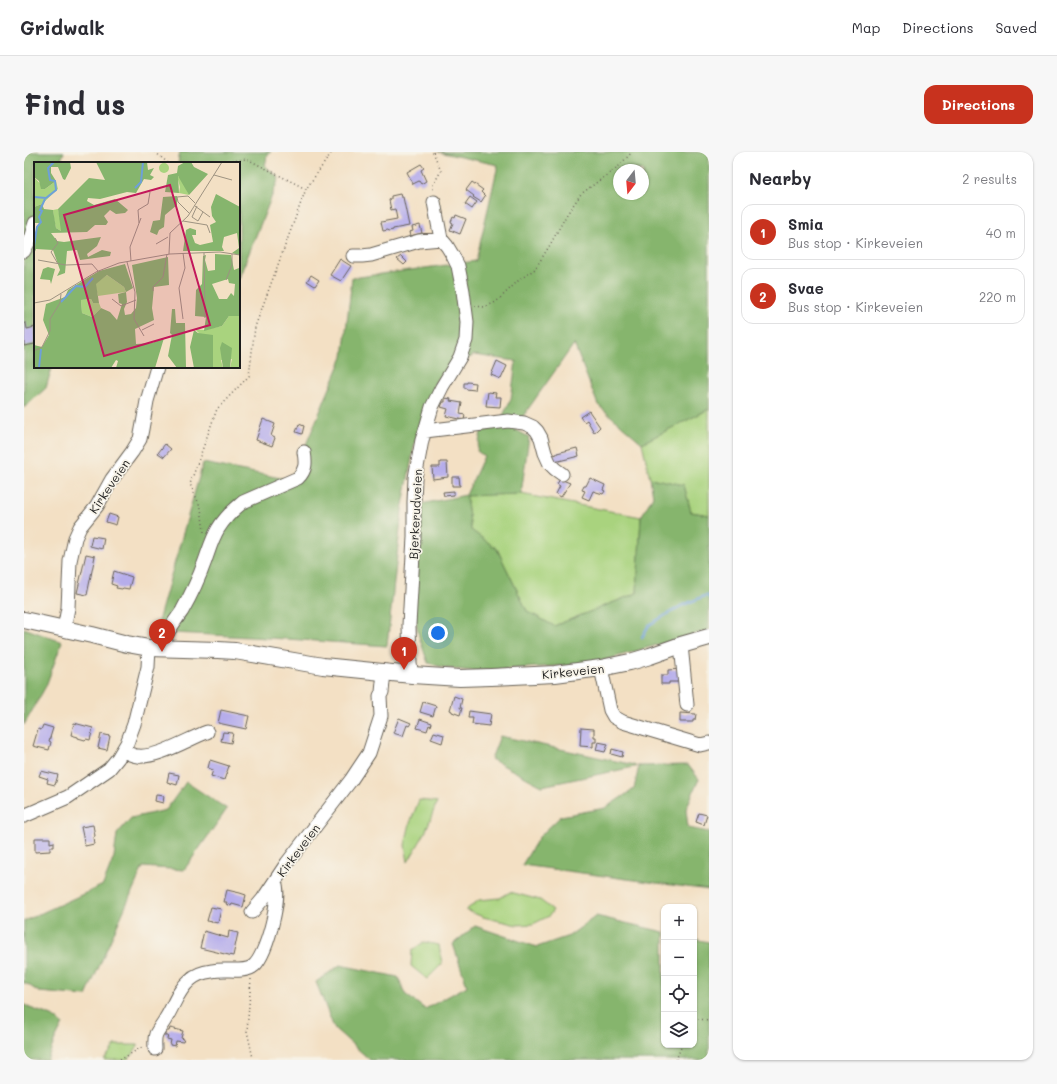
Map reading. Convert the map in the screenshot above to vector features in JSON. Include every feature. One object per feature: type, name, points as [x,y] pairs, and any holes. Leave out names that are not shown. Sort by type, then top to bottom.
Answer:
[{"type":"main road","name":"Kirkeveien","points":[[24,620],[127,644],[156,648],[235,651],[323,666],[460,678],[555,674],[602,668],[644,658],[709,637]]},
{"type":"street","name":"Bjerkerudveien","points":[[412,675],[410,664],[409,625],[414,538],[415,478],[422,440],[432,406],[460,357],[466,340],[467,322],[458,266],[447,246],[441,239],[434,202]]},
{"type":"street","points":[[24,251],[34,226]]},
{"type":"street","points":[[354,256],[371,255],[419,241],[441,239]]},
{"type":"street","name":"Kirkeveien","points":[[64,629],[68,608],[70,561],[75,538],[80,526],[104,496],[112,479],[140,439],[146,406],[157,368]]},
{"type":"street","points":[[425,431],[508,421],[524,423],[537,430],[550,464],[562,474]]},
{"type":"street","points":[[24,816],[68,797],[109,769],[118,758],[127,743],[134,724],[148,667],[156,648],[162,644],[190,597],[218,528],[237,506],[298,478],[303,472],[306,463],[304,452]]},
{"type":"street","points":[[681,645],[687,705]]},
{"type":"street","points":[[602,668],[610,710],[614,717],[623,722],[706,747]]},
{"type":"street","name":"Kirkeveien","points":[[252,967],[261,957],[272,924],[276,898],[275,882],[287,863],[351,780],[369,753],[381,716],[380,696],[382,692],[384,672]]},
{"type":"street","points":[[123,750],[139,756],[155,754],[207,732]]},
{"type":"street","points":[[252,912],[275,882]]},
{"type":"street","points":[[155,1049],[155,1038],[157,1033],[182,988],[189,980],[197,974],[219,969],[246,969],[252,967]]},
{"type":"path","points":[[154,152],[167,162]]},
{"type":"path","points":[[211,544],[205,541],[201,508],[190,484],[217,409],[249,376],[254,327],[306,189],[332,152]]},
{"type":"path","points":[[433,152],[441,171],[433,185],[434,202]]},
{"type":"path","points":[[465,306],[485,307],[496,302],[519,280],[535,269],[567,214],[581,194],[619,166],[632,152]]},
{"type":"path","points":[[221,162],[247,159],[306,189]]},
{"type":"path","points":[[252,967],[248,1031],[253,1058]]},
{"type":"path","points":[[697,1019],[709,1020]]},
{"type":"path","points":[[120,1060],[147,1044],[157,1033]]},
{"type":"path","points":[[676,1060],[681,1048]]},
{"type":"green space","points":[[24,152],[64,152],[60,162],[34,162],[34,368],[52,368],[46,388],[24,408]]},
{"type":"green space","points":[[180,152],[271,152],[267,156],[265,166],[279,178],[240,276],[240,162],[178,162]]},
{"type":"green space","points":[[438,152],[709,152],[709,409],[642,443],[598,405],[574,344],[514,429],[529,437],[521,494],[466,496],[471,530],[497,549],[527,611],[554,626],[637,593],[641,517],[653,496],[650,478],[684,485],[691,512],[709,515],[709,630],[591,664],[472,671],[445,668],[428,663],[419,637],[414,610],[421,504],[466,495],[484,456],[477,451],[481,432],[498,426],[511,399],[516,361],[474,355],[436,380],[415,442],[402,510],[387,646],[155,632],[203,463],[291,480],[343,357],[352,278],[476,261],[498,165]]},
{"type":"green space","points":[[709,409],[709,515],[691,512],[684,485],[650,478],[642,443]]},
{"type":"green space","points":[[521,494],[641,517],[637,593],[554,626],[527,611],[497,549],[471,530],[466,495]]},
{"type":"green space","points":[[24,628],[62,642],[46,686],[24,725]]},
{"type":"green space","points":[[500,736],[639,766],[542,786],[491,759]]},
{"type":"green space","points":[[688,765],[699,779],[686,809],[688,828],[709,832],[709,890],[522,865],[539,837],[561,816],[605,808],[634,789],[639,766]]},
{"type":"green space","points":[[186,782],[227,809],[184,870],[143,867],[86,996],[39,992],[24,983],[24,921],[103,885],[114,857],[117,834],[131,818],[166,810]]},
{"type":"green space","points":[[419,800],[437,802],[425,833],[408,862],[405,845],[410,823]]},
{"type":"green space","points":[[510,892],[540,900],[553,910],[549,916],[533,924],[517,925],[483,917],[466,910],[479,900],[500,898]]},
{"type":"green space","points":[[596,916],[661,931],[661,1048],[697,1048],[697,940],[709,942],[709,1060],[370,1060],[334,1028],[316,982],[340,965],[398,977],[405,994],[425,1009],[467,986],[453,944],[475,926],[537,947],[569,936]]},
{"type":"green space","points":[[424,942],[439,945],[442,964],[427,979],[411,966],[412,950]]},
{"type":"green space","points":[[24,1004],[30,1008],[52,1016],[63,1024],[47,1060],[24,1060]]},
{"type":"green space","points":[[115,1045],[139,1045],[128,1060],[104,1060]]},
{"type":"building","points":[[421,164],[424,168],[421,170],[426,181],[421,184],[419,181],[413,184],[407,172]]},
{"type":"building","points":[[472,182],[483,190],[481,192],[485,196],[481,202],[466,190]]},
{"type":"building","points":[[400,194],[401,197],[403,197],[409,226],[383,231],[381,222],[397,219],[395,209],[391,210],[389,200],[391,199],[391,196]]},
{"type":"building","points":[[470,197],[477,202],[472,209],[465,204]]},
{"type":"building","points":[[456,215],[466,219],[460,234],[450,230],[453,223],[451,222],[453,217],[455,218]]},
{"type":"building","points":[[420,225],[422,233],[410,236],[409,232],[413,231],[412,227]]},
{"type":"building","points":[[401,256],[407,262],[404,265],[397,259]]},
{"type":"building","points":[[340,259],[351,266],[341,281],[330,275]]},
{"type":"building","points":[[311,275],[319,280],[315,286],[307,281]]},
{"type":"building","points":[[24,323],[26,323],[27,329],[34,327],[34,344],[24,346]]},
{"type":"building","points":[[497,361],[507,366],[501,379],[491,375]]},
{"type":"building","points":[[464,383],[476,383],[475,390],[464,388]]},
{"type":"building","points":[[488,392],[496,393],[495,397],[501,397],[500,407],[486,406]]},
{"type":"building","points":[[445,398],[451,399],[450,401],[462,403],[460,414],[465,415],[464,420],[446,416],[448,409],[441,407],[443,402],[445,402]]},
{"type":"building","points":[[589,411],[600,427],[594,432],[587,420],[584,422],[580,417]]},
{"type":"building","points":[[263,419],[275,424],[271,436],[275,438],[272,446],[256,440]]},
{"type":"building","points":[[299,424],[304,426],[302,434],[296,432]]},
{"type":"building","points":[[165,444],[171,449],[164,457],[158,453]]},
{"type":"building","points":[[577,448],[579,456],[552,462],[550,456]]},
{"type":"building","points":[[440,462],[447,462],[448,477],[433,479],[432,467],[440,467]]},
{"type":"building","points":[[452,477],[459,477],[460,486],[452,486]]},
{"type":"building","points":[[590,478],[605,485],[603,490],[605,491],[603,494],[593,491],[589,500],[582,497],[585,491],[582,490]]},
{"type":"building","points":[[560,479],[570,483],[561,497],[556,494],[560,486],[557,484]]},
{"type":"building","points":[[454,491],[454,495],[444,496],[443,492]]},
{"type":"building","points":[[109,514],[118,517],[116,525],[106,522]]},
{"type":"building","points":[[92,536],[104,538],[102,549],[90,546]]},
{"type":"building","points":[[86,554],[95,556],[87,595],[77,593]]},
{"type":"building","points":[[114,571],[132,577],[129,589],[116,588],[117,586],[111,584]]},
{"type":"building","points":[[680,669],[681,682],[661,684],[661,675],[668,675],[668,670]]},
{"type":"building","points":[[454,696],[462,699],[460,715],[450,710]]},
{"type":"building","points":[[423,702],[436,706],[433,716],[420,712]]},
{"type":"building","points":[[221,710],[249,716],[246,729],[218,723]]},
{"type":"building","points":[[469,711],[491,714],[489,726],[472,724],[473,718],[468,718]]},
{"type":"building","points":[[680,713],[696,714],[695,720],[693,720],[693,722],[680,722]]},
{"type":"building","points":[[399,718],[411,723],[409,726],[407,725],[403,736],[393,733]]},
{"type":"building","points":[[420,719],[432,723],[431,726],[429,725],[427,731],[417,728]]},
{"type":"building","points":[[74,723],[93,728],[90,740],[85,740],[71,735]]},
{"type":"building","points":[[43,725],[53,728],[49,741],[51,742],[49,750],[33,746],[38,729],[41,730]]},
{"type":"building","points":[[581,728],[594,729],[594,737],[596,737],[596,742],[593,742],[593,747],[580,746]]},
{"type":"building","points":[[223,732],[233,733],[231,743],[221,741]]},
{"type":"building","points":[[434,732],[444,735],[442,743],[431,739]]},
{"type":"building","points":[[101,734],[110,736],[107,750],[98,748]]},
{"type":"building","points":[[598,742],[608,744],[605,752],[596,750]]},
{"type":"building","points":[[612,749],[623,752],[622,757],[611,754]]},
{"type":"building","points":[[210,760],[229,766],[224,780],[211,776],[213,770],[208,768]]},
{"type":"building","points":[[41,771],[58,775],[55,785],[47,783],[48,779],[39,776]]},
{"type":"building","points":[[169,773],[179,775],[177,785],[167,782]]},
{"type":"building","points":[[156,795],[164,796],[163,803],[155,801]]},
{"type":"building","points":[[699,813],[707,815],[704,825],[696,822]]},
{"type":"building","points":[[93,825],[95,836],[93,837],[94,844],[85,846],[81,827]]},
{"type":"building","points":[[35,838],[50,838],[50,843],[54,842],[54,847],[50,847],[50,851],[35,852]]},
{"type":"building","points":[[227,890],[246,895],[243,907],[232,904],[231,906],[226,904],[227,902],[224,902]]},
{"type":"building","points":[[211,907],[221,909],[218,923],[207,921]]},
{"type":"building","points":[[204,931],[228,938],[229,931],[238,933],[233,956],[200,948]]},
{"type":"building","points":[[170,1028],[183,1031],[181,1038],[184,1039],[183,1042],[176,1041],[175,1046],[170,1045],[171,1040],[167,1039],[168,1036],[165,1036],[165,1031],[169,1031]]},
{"type":"waterway","points":[[642,637],[649,625],[681,606],[707,595],[709,598]]},
{"type":"place","name":"Svae","points":[[162,652]]},
{"type":"place","name":"Smia","points":[[404,670]]}]
